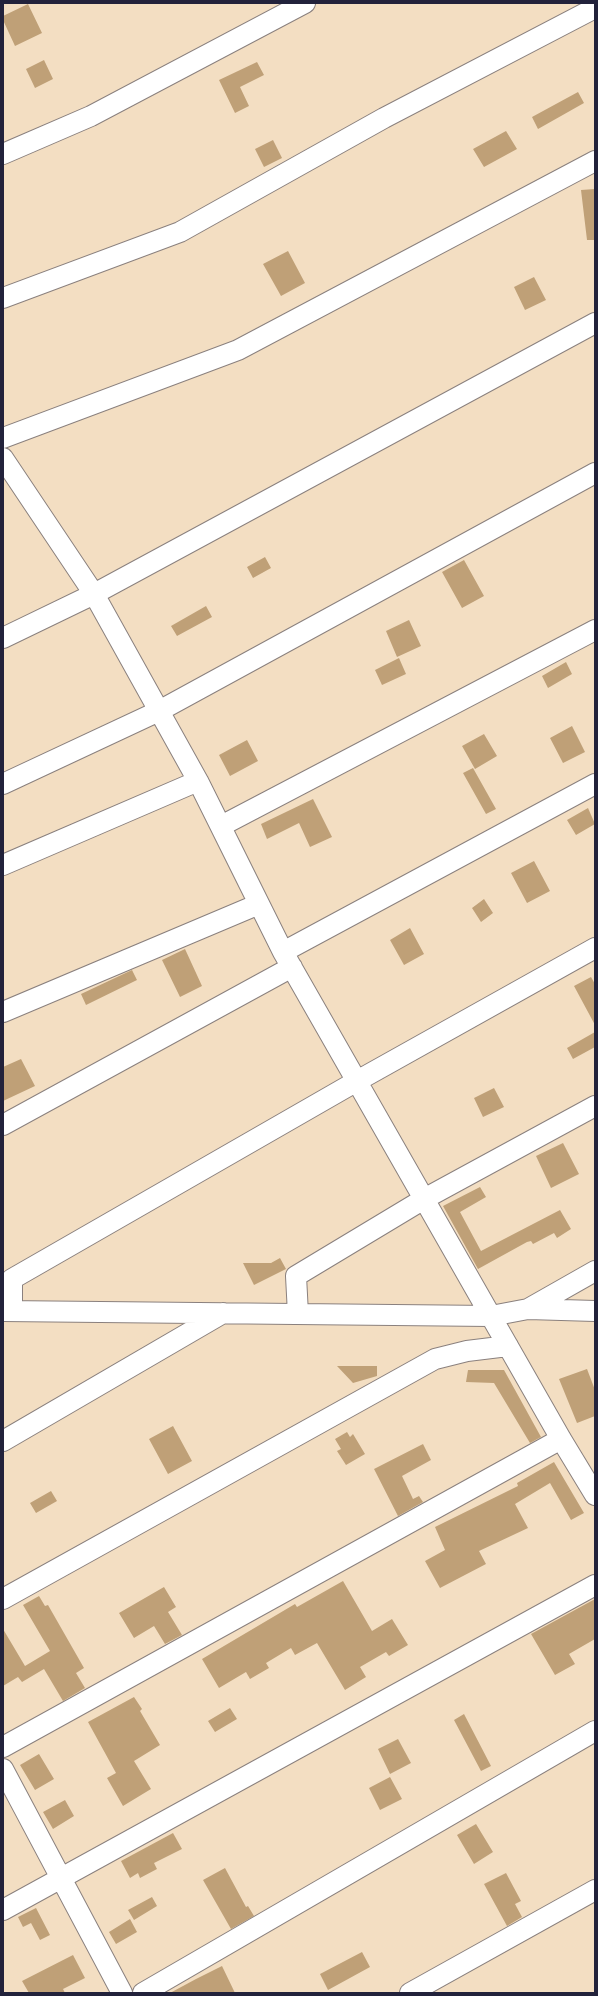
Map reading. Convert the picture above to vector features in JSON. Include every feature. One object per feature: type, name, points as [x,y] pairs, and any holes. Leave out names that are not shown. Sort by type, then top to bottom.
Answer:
[{"type":"street","points":[[3,154],[91,116],[305,3]]},
{"type":"street","points":[[3,298],[180,232],[384,118],[595,8]]},
{"type":"street","points":[[3,438],[238,350],[595,161]]},
{"type":"street","points":[[3,638],[94,594],[595,324]]},
{"type":"street","points":[[3,458],[94,594],[198,781],[288,960],[508,1346],[595,1494]]},
{"type":"street","points":[[3,784],[159,711],[595,473]]},
{"type":"street","points":[[221,826],[595,630]]},
{"type":"street","points":[[3,865],[198,781]]},
{"type":"street","points":[[3,1125],[595,784]]},
{"type":"street","points":[[3,1012],[259,904]]},
{"type":"street","points":[[595,948],[357,1081],[12,1279],[7,1311],[491,1316],[528,1309],[595,1311]]},
{"type":"street","points":[[298,1314],[296,1276],[424,1199],[595,1106]]},
{"type":"street","points":[[528,1309],[595,1271]]},
{"type":"street","points":[[3,1441],[222,1313]]},
{"type":"street","points":[[3,1599],[435,1360],[467,1351],[508,1346]]},
{"type":"street","points":[[3,1747],[561,1438]]},
{"type":"street","points":[[3,1910],[595,1585]]},
{"type":"street","points":[[143,1993],[595,1732]]},
{"type":"street","points":[[3,1769],[122,1993]]},
{"type":"street","points":[[410,1993],[595,1890]]},
{"type":"building","points":[[28,4],[42,33],[15,46],[3,20],[3,16]]},
{"type":"building","points":[[44,60],[53,79],[35,88],[26,69]]},
{"type":"building","points":[[257,62],[264,75],[240,87],[249,106],[235,113],[219,80]]},
{"type":"building","points":[[578,92],[584,103],[538,129],[532,117]]},
{"type":"building","points":[[506,131],[517,149],[484,167],[473,149]]},
{"type":"building","points":[[273,140],[282,158],[264,167],[255,149]]},
{"type":"building","points":[[595,189],[595,240],[587,240],[581,190]]},
{"type":"building","points":[[288,251],[305,283],[281,296],[263,264]]},
{"type":"building","points":[[534,277],[546,300],[525,310],[514,287]]},
{"type":"building","points":[[265,557],[271,568],[253,578],[247,567]]},
{"type":"building","points":[[464,560],[484,596],[462,608],[442,572]]},
{"type":"building","points":[[206,606],[212,617],[177,636],[171,626]]},
{"type":"building","points":[[409,620],[421,646],[397,657],[386,631]]},
{"type":"building","points":[[399,658],[406,674],[382,685],[375,670]]},
{"type":"building","points":[[566,662],[572,674],[548,688],[542,676]]},
{"type":"building","points":[[572,726],[585,752],[563,763],[550,738]]},
{"type":"building","points":[[484,734],[497,756],[475,769],[462,746]]},
{"type":"building","points":[[247,740],[258,761],[230,776],[219,755]]},
{"type":"building","points":[[473,768],[496,809],[486,814],[463,773]]},
{"type":"building","points":[[313,799],[332,837],[310,847],[299,823],[267,839],[261,824]]},
{"type":"building","points":[[588,808],[595,824],[576,835],[567,820]]},
{"type":"building","points":[[534,861],[550,891],[527,903],[511,873]]},
{"type":"building","points":[[484,899],[493,913],[481,922],[472,908]]},
{"type":"building","points":[[410,928],[424,954],[404,965],[390,940]]},
{"type":"building","points":[[185,949],[202,986],[180,997],[162,960]]},
{"type":"building","points":[[132,970],[137,980],[86,1005],[81,994]]},
{"type":"building","points":[[591,977],[595,984],[595,1025],[574,986]]},
{"type":"building","points":[[595,1032],[595,1047],[573,1059],[567,1048]]},
{"type":"building","points":[[21,1059],[35,1086],[3,1101],[3,1067]]},
{"type":"building","points":[[494,1088],[504,1107],[483,1117],[474,1098]]},
{"type":"building","points":[[563,1143],[579,1174],[551,1188],[536,1156]]},
{"type":"building","points":[[480,1187],[486,1197],[460,1212],[481,1251],[560,1210],[571,1229],[557,1238],[554,1233],[533,1244],[531,1241],[527,1242],[478,1269],[443,1206]]},
{"type":"building","points":[[280,1258],[286,1269],[254,1285],[243,1263],[271,1263]]},
{"type":"building","points":[[337,1366],[377,1366],[377,1376],[353,1383]]},
{"type":"building","points":[[587,1369],[595,1390],[595,1416],[577,1423],[559,1379]]},
{"type":"building","points":[[468,1370],[504,1370],[541,1437],[530,1443],[494,1383],[466,1382]]},
{"type":"building","points":[[173,1426],[192,1461],[168,1474],[149,1439]]},
{"type":"building","points":[[347,1432],[350,1437],[353,1434],[365,1454],[346,1465],[337,1451],[341,1449],[335,1439]]},
{"type":"building","points":[[423,1444],[431,1460],[402,1476],[413,1499],[419,1496],[423,1502],[398,1516],[374,1469]]},
{"type":"building","points":[[554,1462],[584,1513],[571,1520],[550,1483],[515,1504],[528,1528],[479,1551],[486,1564],[440,1588],[425,1561],[445,1550],[435,1527],[518,1486],[517,1483]]},
{"type":"building","points":[[51,1491],[57,1501],[36,1513],[30,1503]]},
{"type":"building","points":[[343,1581],[372,1631],[392,1619],[408,1645],[389,1656],[386,1652],[360,1667],[366,1677],[345,1690],[317,1643],[295,1655],[291,1648],[266,1663],[269,1668],[250,1679],[246,1672],[219,1688],[202,1659],[295,1604],[297,1607]]},
{"type":"building","points":[[164,1587],[176,1607],[168,1612],[182,1635],[165,1644],[154,1626],[134,1638],[119,1613]]},
{"type":"building","points":[[39,1596],[45,1606],[48,1605],[84,1668],[76,1673],[85,1688],[63,1701],[44,1669],[22,1682],[18,1677],[3,1686],[3,1629],[25,1666],[50,1651],[23,1605]]},
{"type":"building","points":[[595,1599],[595,1639],[569,1654],[575,1664],[555,1675],[531,1634]]},
{"type":"building","points":[[134,1697],[142,1709],[140,1711],[160,1745],[134,1761],[151,1789],[123,1806],[107,1778],[116,1773],[88,1722]]},
{"type":"building","points":[[230,1708],[237,1719],[215,1732],[208,1721]]},
{"type":"building","points":[[464,1714],[491,1766],[481,1771],[454,1720]]},
{"type":"building","points":[[398,1739],[411,1763],[390,1774],[378,1749]]},
{"type":"building","points":[[39,1754],[54,1779],[35,1790],[20,1765]]},
{"type":"building","points":[[390,1777],[402,1799],[380,1810],[369,1788]]},
{"type":"building","points":[[65,1800],[74,1816],[53,1829],[43,1812]]},
{"type":"building","points":[[476,1824],[493,1852],[474,1864],[457,1835]]},
{"type":"building","points":[[173,1833],[182,1849],[154,1863],[157,1869],[140,1878],[138,1873],[130,1878],[121,1861]]},
{"type":"building","points":[[225,1868],[246,1907],[248,1906],[254,1916],[231,1929],[203,1880]]},
{"type":"building","points":[[506,1873],[521,1901],[515,1904],[522,1917],[507,1926],[484,1884]]},
{"type":"building","points":[[152,1897],[157,1906],[134,1920],[128,1910]]},
{"type":"building","points":[[36,1908],[50,1935],[40,1940],[31,1923],[23,1927],[18,1917]]},
{"type":"building","points":[[130,1919],[137,1932],[116,1944],[109,1932]]},
{"type":"building","points":[[362,1952],[370,1967],[328,1990],[320,1974]]},
{"type":"building","points":[[73,1955],[85,1978],[63,1989],[65,1993],[29,1993],[22,1981]]},
{"type":"building","points":[[222,1966],[235,1993],[170,1993],[196,1979]]}]
